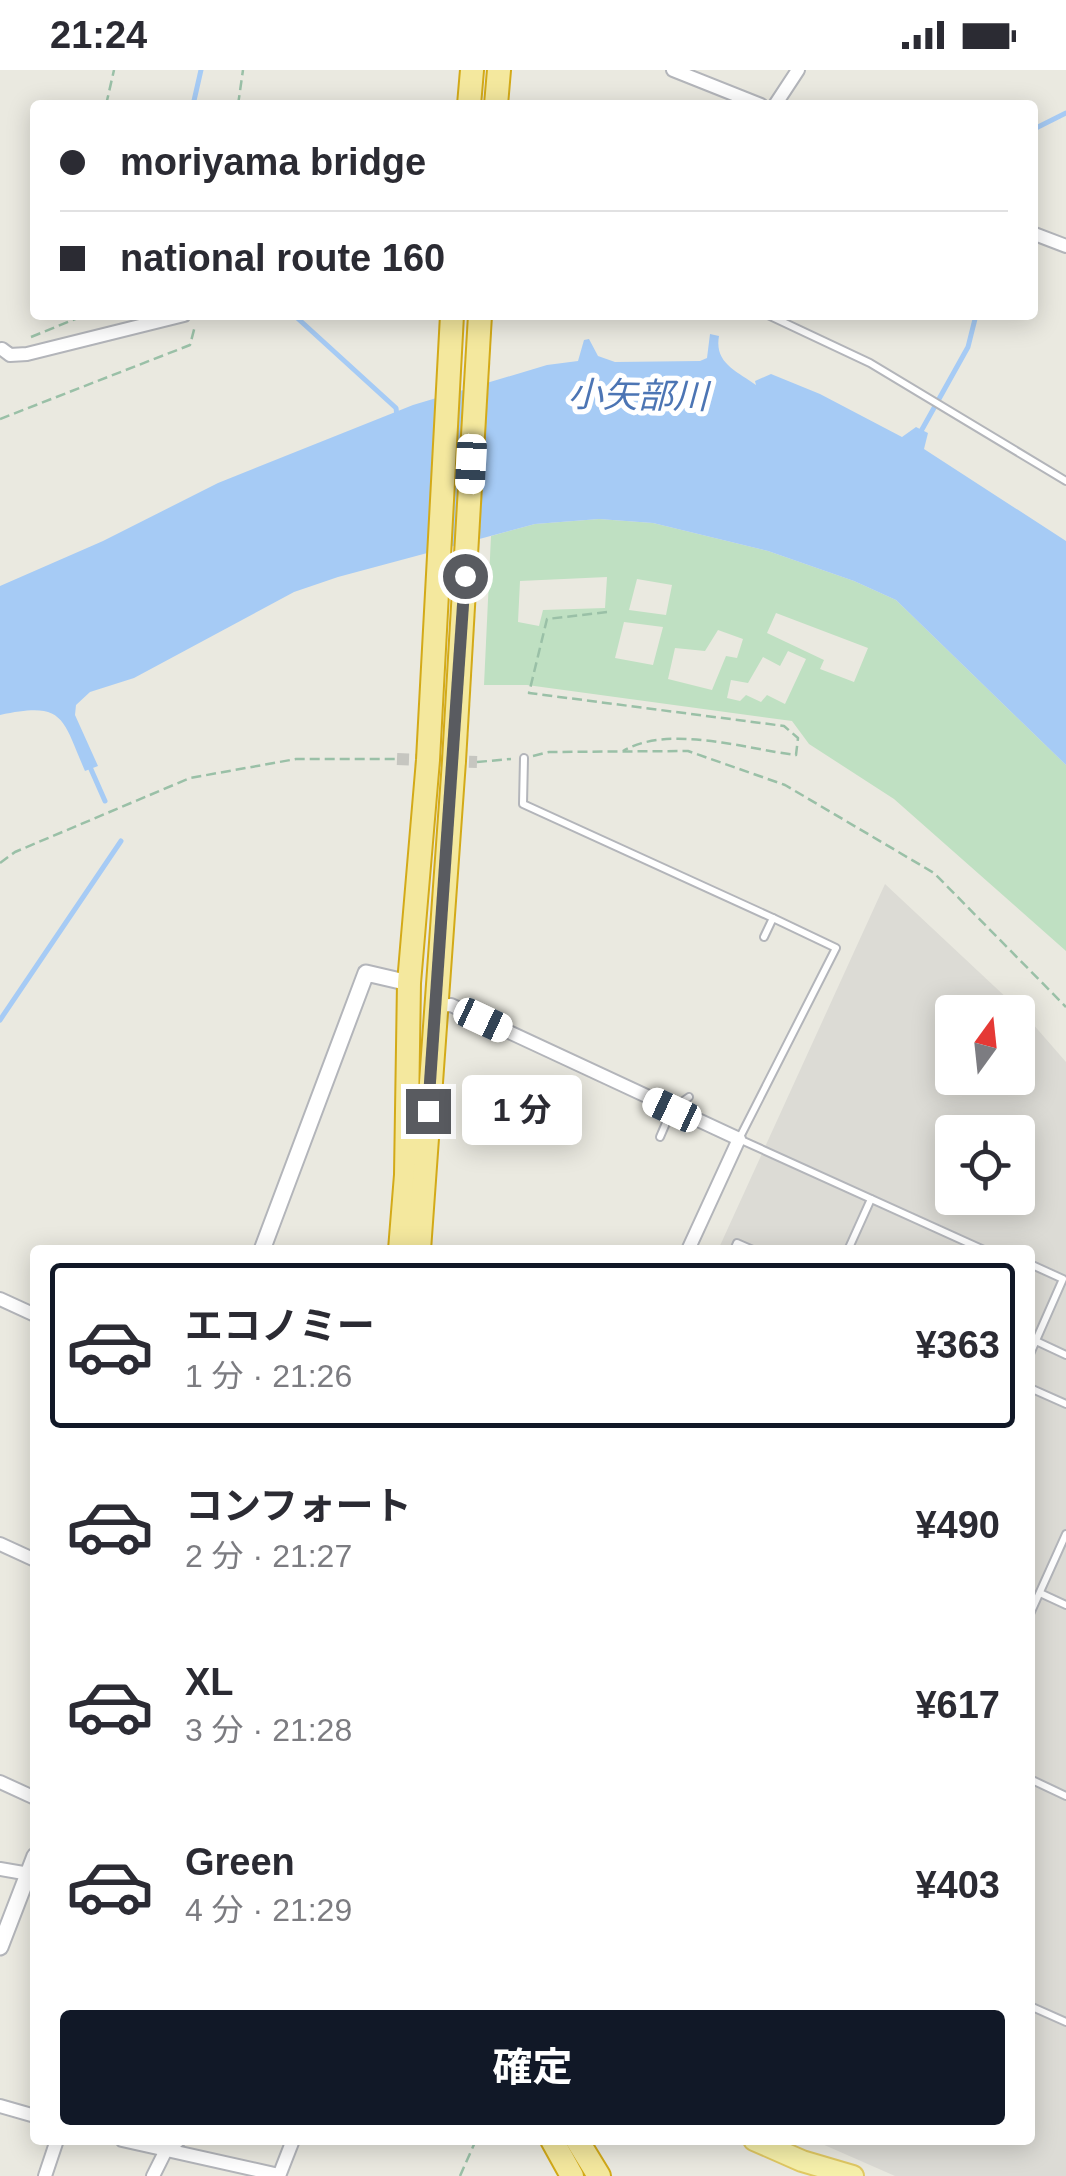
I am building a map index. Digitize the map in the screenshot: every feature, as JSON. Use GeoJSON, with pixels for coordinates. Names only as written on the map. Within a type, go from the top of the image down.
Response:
{"type":"FeatureCollection","features":[{"type":"Feature","properties":{"kind":"highway"},"geometry":{"type":"LineString","coordinates":[[469,100],[472,70]]}},
{"type":"Feature","properties":{"kind":"highway"},"geometry":{"type":"LineString","coordinates":[[496,100],[499,70]]}},
{"type":"Feature","properties":{"kind":"highway"},"geometry":{"type":"LineString","coordinates":[[400,1245],[406,1175],[409,983],[428,760],[452,320]]}},
{"type":"Feature","properties":{"kind":"highway"},"geometry":{"type":"LineString","coordinates":[[419,1245],[435,1006],[466,762],[480,320]]}},
{"type":"Feature","properties":{"kind":"highway"},"geometry":{"type":"LineString","coordinates":[[555,2145],[572,2176]]}},
{"type":"Feature","properties":{"kind":"highway"},"geometry":{"type":"LineString","coordinates":[[580,2145],[598,2176]]}},
{"type":"Feature","properties":{"kind":"main road"},"geometry":{"type":"LineString","coordinates":[[766,2145],[853,2176]]}},
{"type":"Feature","properties":{"kind":"street"},"geometry":{"type":"LineString","coordinates":[[673,70],[748,100]]}},
{"type":"Feature","properties":{"kind":"street"},"geometry":{"type":"LineString","coordinates":[[777,100],[798,70]]}},
{"type":"Feature","properties":{"kind":"street"},"geometry":{"type":"LineString","coordinates":[[1038,235],[1066,246]]}},
{"type":"Feature","properties":{"kind":"street"},"geometry":{"type":"LineString","coordinates":[[2,349],[10,355],[27,354],[164,320]]}},
{"type":"Feature","properties":{"kind":"street"},"geometry":{"type":"LineString","coordinates":[[264,1245],[366,973],[409,983]]}},
{"type":"Feature","properties":{"kind":"street"},"geometry":{"type":"LineString","coordinates":[[435,1006],[451,1004],[739,1139],[690,1245]]}},
{"type":"Feature","properties":{"kind":"street"},"geometry":{"type":"LineString","coordinates":[[0,1299],[30,1312]]}},
{"type":"Feature","properties":{"kind":"street"},"geometry":{"type":"LineString","coordinates":[[0,1544],[30,1558]]}},
{"type":"Feature","properties":{"kind":"street"},"geometry":{"type":"LineString","coordinates":[[0,1782],[30,1796]]}},
{"type":"Feature","properties":{"kind":"street"},"geometry":{"type":"LineString","coordinates":[[0,1869],[30,1874]]}},
{"type":"Feature","properties":{"kind":"street"},"geometry":{"type":"LineString","coordinates":[[0,1947],[30,1879]]}},
{"type":"Feature","properties":{"kind":"street"},"geometry":{"type":"LineString","coordinates":[[0,2106],[30,2115]]}},
{"type":"Feature","properties":{"kind":"street"},"geometry":{"type":"LineString","coordinates":[[45,2176],[55,2145]]}},
{"type":"Feature","properties":{"kind":"street"},"geometry":{"type":"LineString","coordinates":[[140,2145],[279,2176],[291,2145]]}},
{"type":"Feature","properties":{"kind":"street"},"geometry":{"type":"LineString","coordinates":[[153,2176],[173,2145]]}},
{"type":"Feature","properties":{"kind":"lane"},"geometry":{"type":"LineString","coordinates":[[779,320],[870,363],[1066,482]]}},
{"type":"Feature","properties":{"kind":"lane"},"geometry":{"type":"LineString","coordinates":[[524,758],[523,804],[836,948],[739,1139],[973,1245]]}},
{"type":"Feature","properties":{"kind":"lane"},"geometry":{"type":"LineString","coordinates":[[764,937],[774,918]]}},
{"type":"Feature","properties":{"kind":"lane"},"geometry":{"type":"LineString","coordinates":[[660,1137],[672,1110],[689,1097]]}},
{"type":"Feature","properties":{"kind":"lane"},"geometry":{"type":"LineString","coordinates":[[850,1245],[871,1199]]}},
{"type":"Feature","properties":{"kind":"lane"},"geometry":{"type":"LineString","coordinates":[[1035,1266],[1064,1280],[1036,1341],[1066,1355]]}},
{"type":"Feature","properties":{"kind":"lane"},"geometry":{"type":"LineString","coordinates":[[1035,1390],[1066,1404]]}},
{"type":"Feature","properties":{"kind":"lane"},"geometry":{"type":"LineString","coordinates":[[1035,1604],[1066,1534]]}},
{"type":"Feature","properties":{"kind":"lane"},"geometry":{"type":"LineString","coordinates":[[1040,1593],[1066,1605]]}},
{"type":"Feature","properties":{"kind":"lane"},"geometry":{"type":"LineString","coordinates":[[1035,1781],[1066,1796]]}},
{"type":"Feature","properties":{"kind":"lane"},"geometry":{"type":"LineString","coordinates":[[1035,2008],[1066,2022]]}},
{"type":"Feature","properties":{"kind":"path"},"geometry":{"type":"LineString","coordinates":[[107,100],[114,70]]}},
{"type":"Feature","properties":{"kind":"path"},"geometry":{"type":"LineString","coordinates":[[239,100],[243,70]]}},
{"type":"Feature","properties":{"kind":"path"},"geometry":{"type":"LineString","coordinates":[[2,349],[74,320]]}},
{"type":"Feature","properties":{"kind":"path"},"geometry":{"type":"LineString","coordinates":[[0,419],[190,345],[197,320]]}},
{"type":"Feature","properties":{"kind":"path"},"geometry":{"type":"LineString","coordinates":[[607,612],[547,619],[529,693],[784,726],[798,738],[796,756],[678,738],[641,740],[622,752]]}},
{"type":"Feature","properties":{"kind":"path"},"geometry":{"type":"LineString","coordinates":[[466,762],[549,752],[688,751],[785,785],[934,873],[1066,1007]]}},
{"type":"Feature","properties":{"kind":"path"},"geometry":{"type":"LineString","coordinates":[[0,863],[15,852],[190,778],[296,759],[398,759]]}},
{"type":"Feature","properties":{"kind":"path"},"geometry":{"type":"LineString","coordinates":[[460,2176],[474,2145]]}},
{"type":"Feature","properties":{"kind":"shaded area"},"geometry":{"type":"Polygon","coordinates":[[[885,884],[1004,995],[935,995],[935,1095],[1035,1095],[1035,1026],[1066,1062],[1066,2176],[895,2176],[824,2145],[1035,2145],[1035,1245],[720,1245],[885,884]]]}},
{"type":"Feature","properties":{"kind":"green space"},"geometry":{"type":"Polygon","coordinates":[[[599,519],[653,523],[768,551],[896,600],[1066,765],[1066,951],[894,799],[809,744],[792,721],[527,685],[484,685],[491,536],[535,524],[599,519]],[[607,577],[520,581],[518,622],[539,626],[543,610],[605,608],[607,577]],[[637,579],[629,610],[666,615],[672,585],[637,579]],[[776,613],[767,633],[824,660],[820,669],[854,682],[868,648],[776,613]],[[624,622],[615,658],[653,665],[663,627],[624,622]],[[718,630],[705,651],[675,648],[668,679],[712,690],[726,656],[737,658],[743,639],[718,630]],[[788,651],[780,666],[763,657],[748,683],[731,680],[727,698],[740,701],[746,695],[761,702],[767,695],[785,704],[806,659],[788,651]]]}},
{"type":"Feature","properties":{"kind":"water","name":"小矢部川"},"geometry":{"type":"Polygon","coordinates":[[[710,334],[719,336],[724,360],[756,385],[755,381],[771,374],[820,394],[902,437],[916,427],[928,433],[924,449],[1066,541],[1066,765],[896,600],[768,551],[653,523],[599,519],[535,524],[338,577],[294,592],[134,678],[90,692],[76,705],[75,715],[98,766],[85,771],[58,718],[37,710],[0,715],[0,586],[103,541],[218,483],[413,405],[547,365],[578,361],[584,340],[589,339],[598,356],[615,362],[700,361],[707,358],[710,334]]]}},
{"type":"Feature","properties":{"kind":"waterway"},"geometry":{"type":"LineString","coordinates":[[194,100],[201,70]]}},
{"type":"Feature","properties":{"kind":"waterway"},"geometry":{"type":"LineString","coordinates":[[1038,127],[1066,113]]}},
{"type":"Feature","properties":{"kind":"waterway"},"geometry":{"type":"LineString","coordinates":[[299,320],[396,408],[397,416]]}},
{"type":"Feature","properties":{"kind":"waterway"},"geometry":{"type":"LineString","coordinates":[[920,433],[968,347],[975,320]]}},
{"type":"Feature","properties":{"kind":"waterway"},"geometry":{"type":"LineString","coordinates":[[90,767],[105,801]]}},
{"type":"Feature","properties":{"kind":"waterway"},"geometry":{"type":"LineString","coordinates":[[0,1020],[121,841]]}},
{"type":"Feature","properties":{"kind":"tunnel"},"geometry":{"type":"LineString","coordinates":[[397,759],[477,762]]}},
{"type":"Feature","properties":{"kind":"route"},"geometry":{"type":"LineString","coordinates":[[428,1111],[465,576]]}}]}
